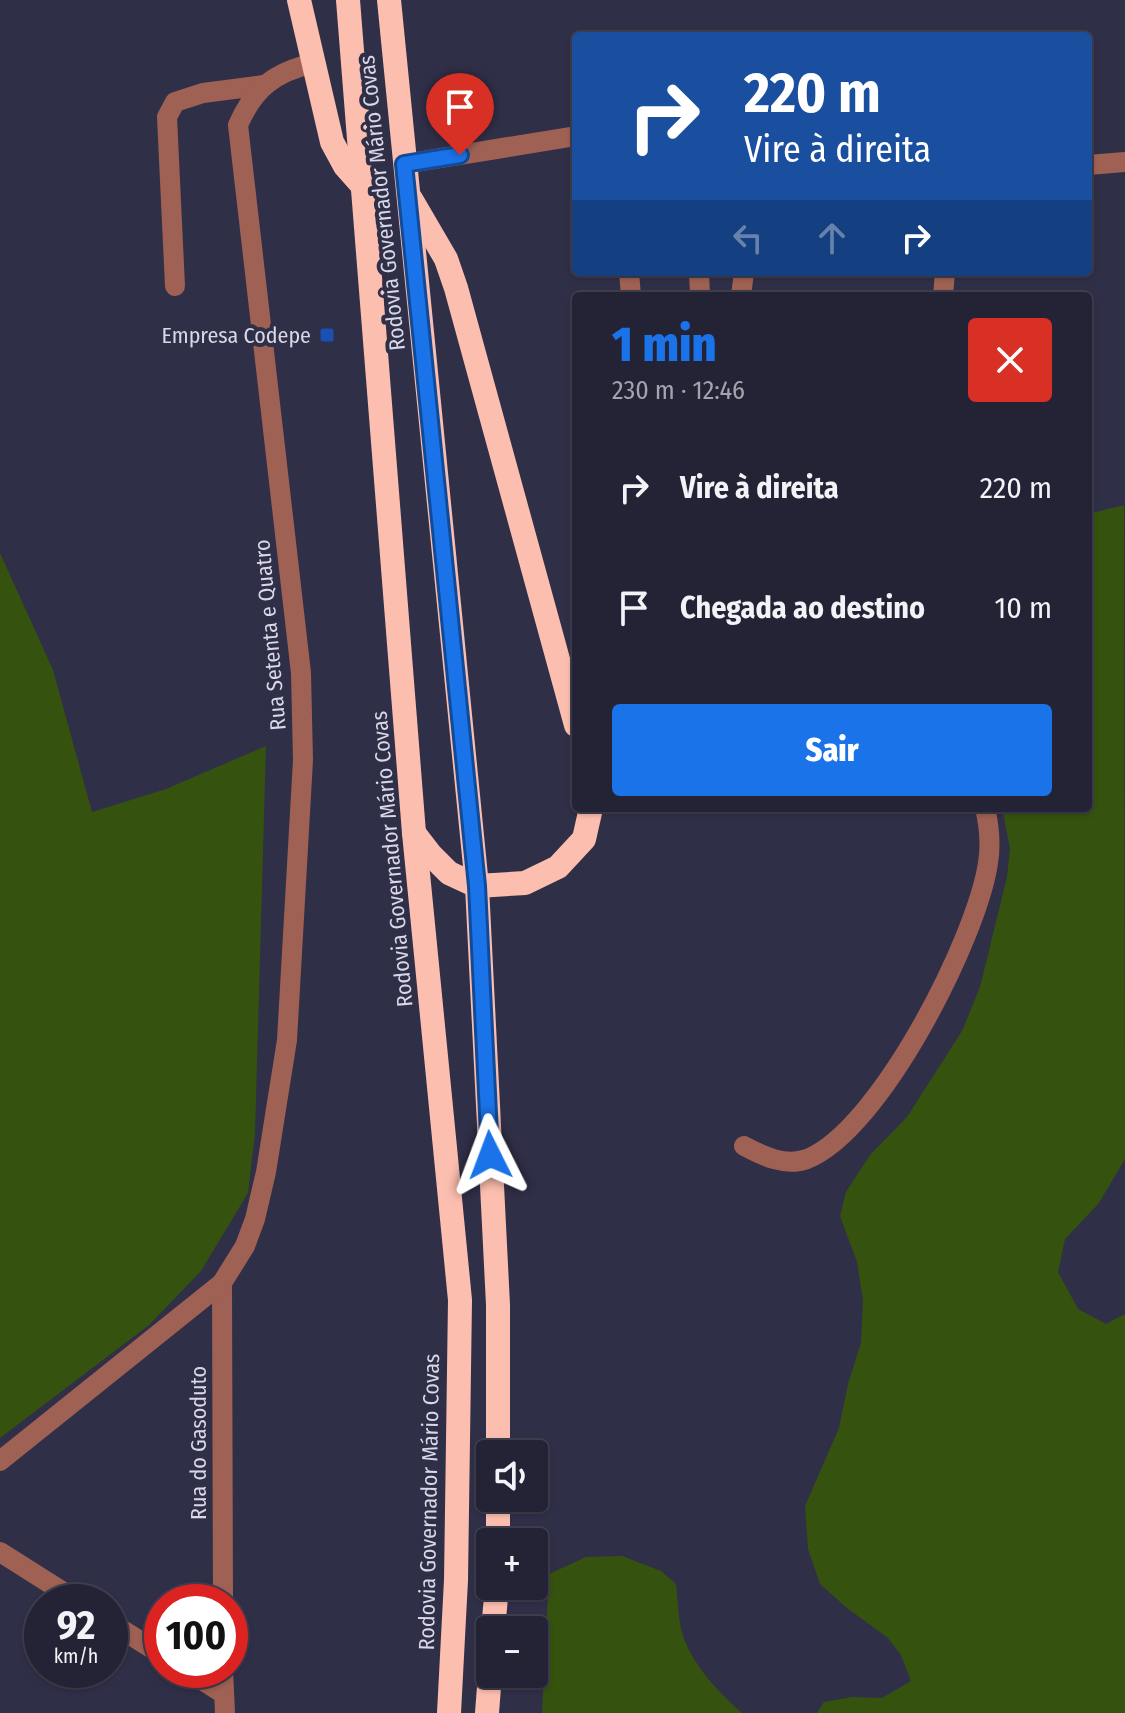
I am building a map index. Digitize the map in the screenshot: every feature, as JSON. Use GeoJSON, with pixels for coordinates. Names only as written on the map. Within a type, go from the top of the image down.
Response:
{"type":"FeatureCollection","features":[{"type":"Feature","properties":{"kind":"highway"},"geometry":{"type":"LineString","coordinates":[[299,0],[332,142],[345,166],[361,184]]}},
{"type":"Feature","properties":{"kind":"highway","name":"Rodovia Governador Mário Covas"},"geometry":{"type":"LineString","coordinates":[[348,0],[414,833],[460,1300],[456,1580],[449,1713]]}},
{"type":"Feature","properties":{"kind":"highway","name":"Rodovia Governador Mário Covas"},"geometry":{"type":"LineString","coordinates":[[389,0],[477,886],[498,1305],[498,1440]]}},
{"type":"Feature","properties":{"kind":"highway"},"geometry":{"type":"LineString","coordinates":[[408,194],[446,259],[456,288],[572,710]]}},
{"type":"Feature","properties":{"kind":"highway"},"geometry":{"type":"LineString","coordinates":[[414,833],[449,873],[477,886],[525,883],[558,867],[584,839],[590,812]]}},
{"type":"Feature","properties":{"kind":"highway"},"geometry":{"type":"LineString","coordinates":[[487,1713],[489,1688]]}},
{"type":"Feature","properties":{"kind":"street","name":"Rua Setenta e Quatro"},"geometry":{"type":"LineString","coordinates":[[222,1283],[245,1246],[255,1219],[279,1096],[287,1040],[303,760],[301,673],[238,125],[248,102],[264,85],[291,68],[314,63]]}},
{"type":"Feature","properties":{"kind":"street"},"geometry":{"type":"LineString","coordinates":[[175,286],[167,117],[175,102],[203,93],[264,85]]}},
{"type":"Feature","properties":{"kind":"street"},"geometry":{"type":"LineString","coordinates":[[404,164],[572,137]]}},
{"type":"Feature","properties":{"kind":"street"},"geometry":{"type":"LineString","coordinates":[[1092,165],[1125,162]]}},
{"type":"Feature","properties":{"kind":"street"},"geometry":{"type":"LineString","coordinates":[[744,1146],[784,1162],[806,1160],[830,1146],[893,1074],[937,996],[981,895],[989,861],[986,812]]}},
{"type":"Feature","properties":{"kind":"street"},"geometry":{"type":"LineString","coordinates":[[0,1461],[222,1283]]}},
{"type":"Feature","properties":{"kind":"street","name":"Rua do Gasoduto"},"geometry":{"type":"LineString","coordinates":[[222,1283],[223,1584]]}},
{"type":"Feature","properties":{"kind":"street"},"geometry":{"type":"LineString","coordinates":[[0,1552],[51,1584]]}},
{"type":"Feature","properties":{"kind":"street"},"geometry":{"type":"LineString","coordinates":[[207,1688],[224,1703]]}},
{"type":"Feature","properties":{"kind":"green space"},"geometry":{"type":"Polygon","coordinates":[[[1124,505],[1125,1159],[1099,1203],[1065,1239],[1058,1272],[1078,1309],[1106,1324],[1125,1314],[1125,1713],[817,1713],[824,1702],[852,1697],[882,1698],[911,1681],[901,1655],[888,1638],[820,1584],[808,1549],[805,1506],[839,1428],[861,1343],[863,1300],[857,1262],[840,1216],[846,1192],[870,1155],[907,1117],[962,1031],[980,987],[1007,877],[1010,848],[1003,812],[1092,812],[1092,513],[1124,505]]]}},
{"type":"Feature","properties":{"kind":"green space"},"geometry":{"type":"Polygon","coordinates":[[[0,553],[53,670],[92,812],[166,789],[266,746],[255,1133],[248,1193],[201,1271],[149,1325],[0,1438],[0,553]]]}},
{"type":"Feature","properties":{"kind":"green space"},"geometry":{"type":"Polygon","coordinates":[[[622,1556],[661,1571],[676,1584],[680,1623],[687,1647],[708,1678],[742,1713],[542,1713],[543,1688],[548,1688],[549,1574],[586,1557],[622,1556]]]}},
{"type":"Feature","properties":{"kind":"place","name":"Empresa Codepe"},"geometry":{"type":"Point","coordinates":[327,335]}},
{"type":"Feature","properties":{"kind":"route"},"geometry":{"type":"LineString","coordinates":[[460,155],[404,164],[477,886],[490,1155]]}}]}
